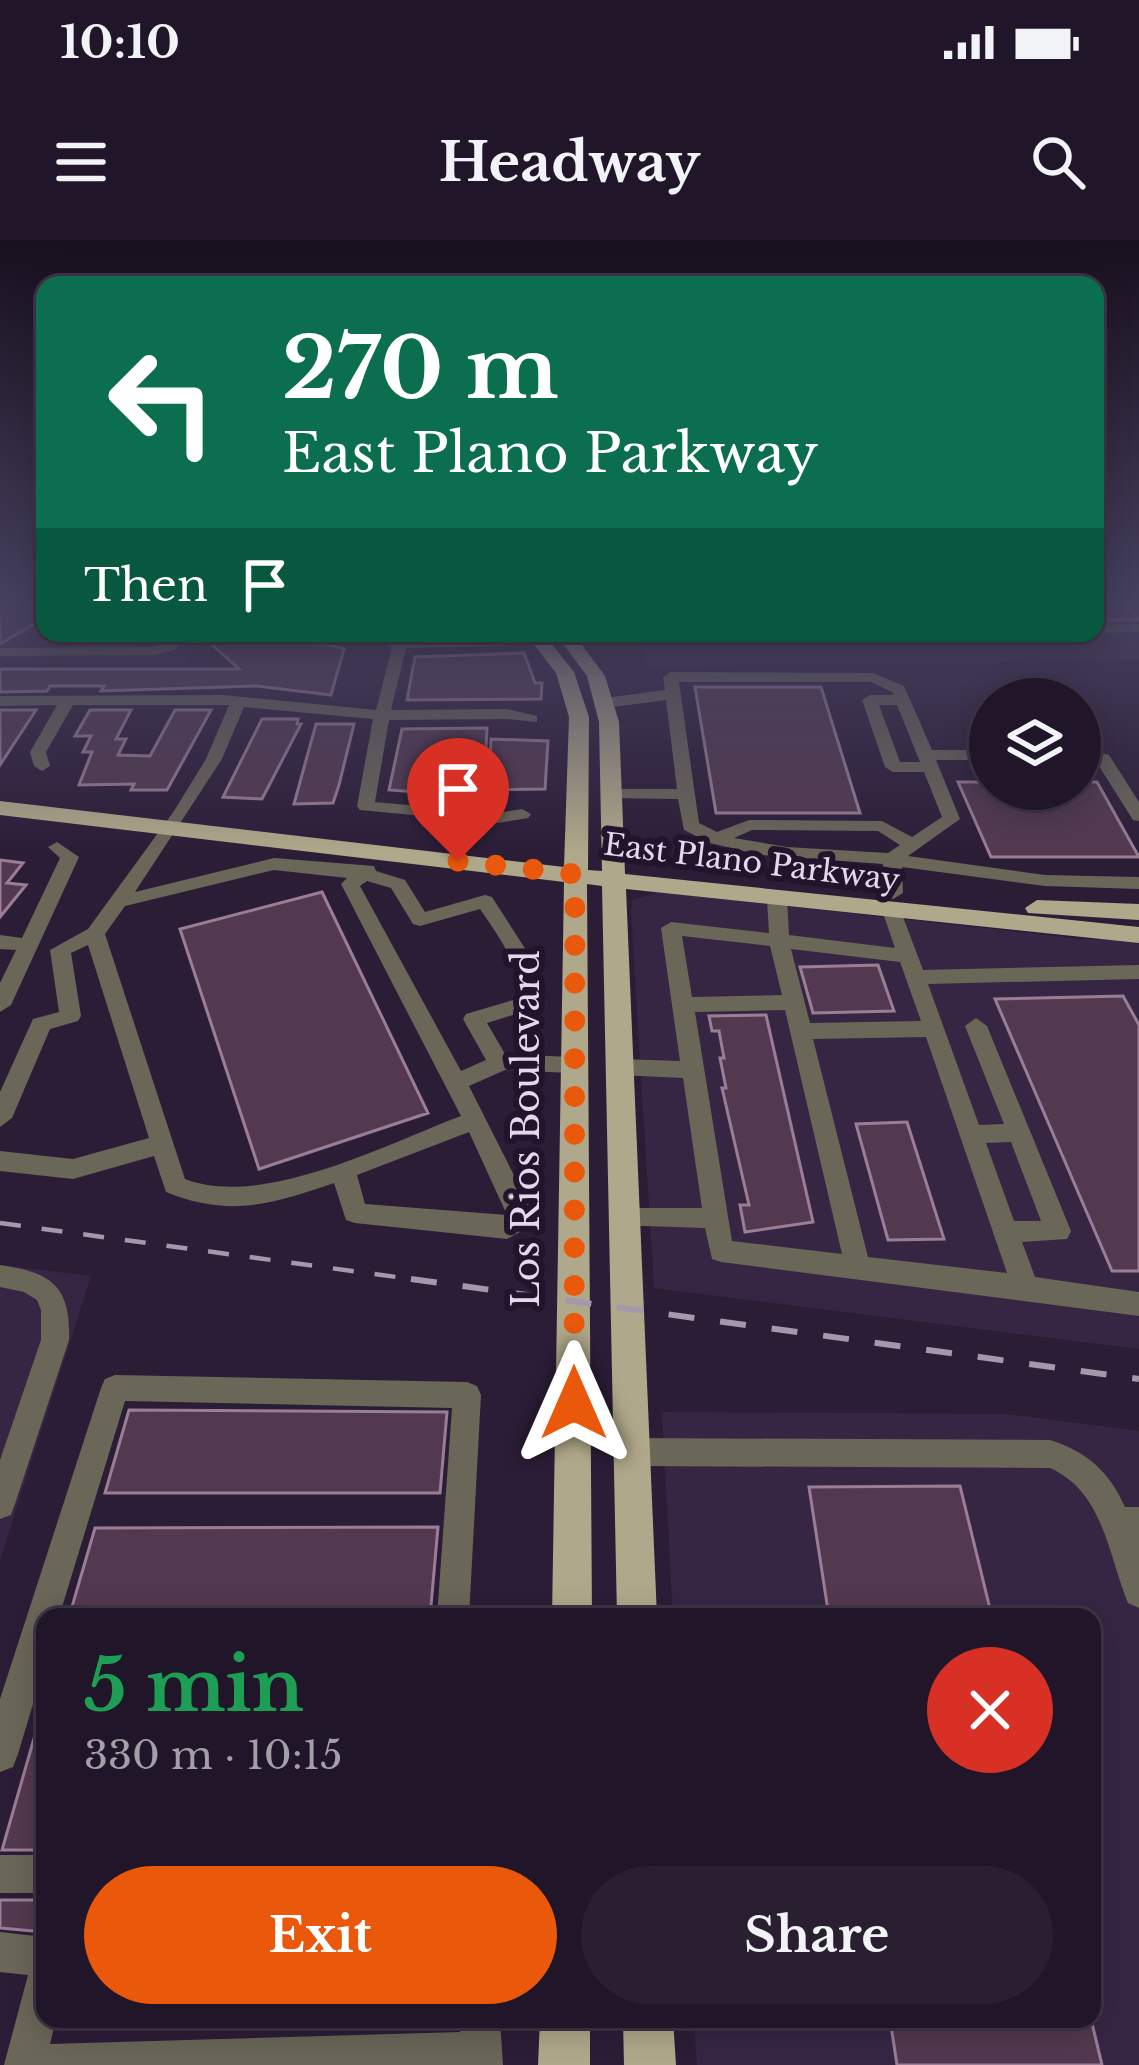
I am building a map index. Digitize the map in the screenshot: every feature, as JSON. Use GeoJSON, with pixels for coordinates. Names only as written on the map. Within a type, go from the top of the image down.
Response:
{"type":"FeatureCollection","features":[{"type":"Feature","properties":{"kind":"main road"},"geometry":{"type":"LineString","coordinates":[[569,685],[576,705],[605,704]]}},
{"type":"Feature","properties":{"kind":"main road"},"geometry":{"type":"LineString","coordinates":[[599,685],[605,704],[610,794],[637,1608]]}},
{"type":"Feature","properties":{"kind":"main road","name":"Los Rios Boulevard"},"geometry":{"type":"LineString","coordinates":[[572,1608],[576,705]]}},
{"type":"Feature","properties":{"kind":"main road","name":"East Plano Parkway"},"geometry":{"type":"LineString","coordinates":[[0,791],[176,820]]}},
{"type":"Feature","properties":{"kind":"main road","name":"East Plano Parkway"},"geometry":{"type":"LineString","coordinates":[[0,808],[176,820],[893,903]]}},
{"type":"Feature","properties":{"kind":"main road","name":"East Plano Parkway"},"geometry":{"type":"LineString","coordinates":[[611,870],[777,899],[1138,920]]}},
{"type":"Feature","properties":{"kind":"main road"},"geometry":{"type":"LineString","coordinates":[[572,1065],[619,1067]]}},
{"type":"Feature","properties":{"kind":"main road"},"geometry":{"type":"LineString","coordinates":[[564,2065],[565,2028]]}},
{"type":"Feature","properties":{"kind":"main road"},"geometry":{"type":"LineString","coordinates":[[648,2028],[650,2065]]}},
{"type":"Feature","properties":{"kind":"street"},"geometry":{"type":"LineString","coordinates":[[389,685],[366,806],[498,818],[522,814]]}},
{"type":"Feature","properties":{"kind":"street"},"geometry":{"type":"LineString","coordinates":[[605,704],[630,685]]}},
{"type":"Feature","properties":{"kind":"street"},"geometry":{"type":"LineString","coordinates":[[669,685],[690,826],[734,847],[1131,884],[1138,920]]}},
{"type":"Feature","properties":{"kind":"street"},"geometry":{"type":"LineString","coordinates":[[891,685],[899,689],[904,700],[950,819],[892,859]]}},
{"type":"Feature","properties":{"kind":"street"},"geometry":{"type":"LineString","coordinates":[[42,766],[38,752],[68,700]]}},
{"type":"Feature","properties":{"kind":"street"},"geometry":{"type":"LineString","coordinates":[[904,700],[870,700],[892,766],[969,757]]}},
{"type":"Feature","properties":{"kind":"street"},"geometry":{"type":"LineString","coordinates":[[0,701],[238,701],[382,715],[507,714],[531,719]]}},
{"type":"Feature","properties":{"kind":"street"},"geometry":{"type":"LineString","coordinates":[[0,1118],[41,1024],[70,1016],[60,950],[95,934],[118,902],[214,759],[238,701]]}},
{"type":"Feature","properties":{"kind":"street"},"geometry":{"type":"LineString","coordinates":[[1101,759],[1139,816]]}},
{"type":"Feature","properties":{"kind":"street"},"geometry":{"type":"LineString","coordinates":[[610,794],[686,794]]}},
{"type":"Feature","properties":{"kind":"street"},"geometry":{"type":"LineString","coordinates":[[716,839],[749,825],[882,826],[912,844]]}},
{"type":"Feature","properties":{"kind":"street"},"geometry":{"type":"LineString","coordinates":[[343,1170],[355,1213],[517,1225],[518,1211],[456,1082],[350,884],[365,874],[380,843]]}},
{"type":"Feature","properties":{"kind":"street"},"geometry":{"type":"LineString","coordinates":[[0,1005],[70,857],[57,847]]}},
{"type":"Feature","properties":{"kind":"street"},"geometry":{"type":"LineString","coordinates":[[892,859],[893,903],[911,966],[1024,1287]]}},
{"type":"Feature","properties":{"kind":"street"},"geometry":{"type":"LineString","coordinates":[[118,902],[274,864],[365,874],[398,884],[420,920]]}},
{"type":"Feature","properties":{"kind":"street"},"geometry":{"type":"LineString","coordinates":[[777,899],[779,941],[858,1268]]}},
{"type":"Feature","properties":{"kind":"street"},"geometry":{"type":"LineString","coordinates":[[375,930],[485,901],[529,970],[531,1002],[429,1031]]}},
{"type":"Feature","properties":{"kind":"street"},"geometry":{"type":"LineString","coordinates":[[1139,972],[911,966],[779,941],[671,928],[721,1252],[1139,1304]]}},
{"type":"Feature","properties":{"kind":"street"},"geometry":{"type":"LineString","coordinates":[[95,934],[175,1185],[193,1194],[232,1199],[259,1196],[474,1121]]}},
{"type":"Feature","properties":{"kind":"street"},"geometry":{"type":"LineString","coordinates":[[0,942],[28,945]]}},
{"type":"Feature","properties":{"kind":"street"},"geometry":{"type":"LineString","coordinates":[[683,1005],[794,1002]]}},
{"type":"Feature","properties":{"kind":"street"},"geometry":{"type":"LineString","coordinates":[[474,1019],[499,1063]]}},
{"type":"Feature","properties":{"kind":"street"},"geometry":{"type":"LineString","coordinates":[[976,1026],[1058,1231],[1005,1232]]}},
{"type":"Feature","properties":{"kind":"street"},"geometry":{"type":"LineString","coordinates":[[801,1031],[933,1029]]}},
{"type":"Feature","properties":{"kind":"street"},"geometry":{"type":"LineString","coordinates":[[456,1082],[499,1063],[572,1065]]}},
{"type":"Feature","properties":{"kind":"street"},"geometry":{"type":"LineString","coordinates":[[619,1067],[693,1070]]}},
{"type":"Feature","properties":{"kind":"street"},"geometry":{"type":"LineString","coordinates":[[970,1134],[1019,1133]]}},
{"type":"Feature","properties":{"kind":"street"},"geometry":{"type":"LineString","coordinates":[[0,1161],[73,1169],[163,1144]]}},
{"type":"Feature","properties":{"kind":"street"},"geometry":{"type":"LineString","coordinates":[[623,1217],[716,1218]]}},
{"type":"Feature","properties":{"kind":"street"},"geometry":{"type":"LineString","coordinates":[[0,1276],[39,1283],[51,1296],[57,1321],[0,1504]]}},
{"type":"Feature","properties":{"kind":"street"},"geometry":{"type":"LineString","coordinates":[[55,1608],[115,1388],[466,1395],[454,1608]]}},
{"type":"Feature","properties":{"kind":"street"},"geometry":{"type":"LineString","coordinates":[[632,1452],[1050,1454],[1067,1459],[1095,1481],[1127,1523],[1139,1592]]}},
{"type":"Feature","properties":{"kind":"street"},"geometry":{"type":"LineString","coordinates":[[0,1754],[31,1697]]}},
{"type":"Feature","properties":{"kind":"street"},"geometry":{"type":"LineString","coordinates":[[0,1874],[36,1874]]}},
{"type":"Feature","properties":{"kind":"street"},"geometry":{"type":"LineString","coordinates":[[0,1952],[36,1957]]}},
{"type":"Feature","properties":{"kind":"street"},"geometry":{"type":"LineString","coordinates":[[36,2019],[25,2064],[481,2046]]}},
{"type":"Feature","properties":{"kind":"shaded area"},"geometry":{"type":"Polygon","coordinates":[[[659,892],[1081,939],[1139,940],[1139,1349],[654,1288],[631,912],[632,900],[659,892]]]}},
{"type":"Feature","properties":{"kind":"shaded area"},"geometry":{"type":"Polygon","coordinates":[[[0,1265],[91,1276],[0,1560],[0,1265]]]}},
{"type":"Feature","properties":{"kind":"shaded area"},"geometry":{"type":"Polygon","coordinates":[[[662,1412],[1006,1414],[1139,1431],[1139,2065],[697,2065],[695,2028],[1101,2028],[1101,1608],[673,1608],[662,1412]]]}},
{"type":"Feature","properties":{"kind":"building"},"geometry":{"type":"Polygon","coordinates":[[[0,685],[334,685],[331,695],[257,686],[101,691],[104,686],[50,686],[47,691],[0,692],[0,685]]]}},
{"type":"Feature","properties":{"kind":"building"},"geometry":{"type":"Polygon","coordinates":[[[410,685],[542,685],[541,699],[407,700],[410,685]]]}},
{"type":"Feature","properties":{"kind":"building"},"geometry":{"type":"Polygon","coordinates":[[[695,687],[821,687],[860,813],[716,813],[695,687]]]}},
{"type":"Feature","properties":{"kind":"building"},"geometry":{"type":"Polygon","coordinates":[[[0,710],[36,710],[0,765],[0,710]]]}},
{"type":"Feature","properties":{"kind":"building"},"geometry":{"type":"Polygon","coordinates":[[[90,710],[131,710],[116,739],[126,739],[118,755],[150,756],[175,710],[211,710],[167,790],[131,790],[134,784],[79,785],[92,752],[83,752],[91,736],[75,736],[90,710]]]}},
{"type":"Feature","properties":{"kind":"building"},"geometry":{"type":"Polygon","coordinates":[[[262,719],[298,719],[301,724],[262,799],[223,797],[262,719]]]}},
{"type":"Feature","properties":{"kind":"building"},"geometry":{"type":"Polygon","coordinates":[[[316,724],[354,724],[339,785],[333,803],[294,804],[316,724]]]}},
{"type":"Feature","properties":{"kind":"building"},"geometry":{"type":"Polygon","coordinates":[[[487,728],[486,748],[452,748],[449,776],[489,776],[491,739],[548,741],[545,789],[481,790],[481,797],[389,790],[402,729],[487,728]]]}},
{"type":"Feature","properties":{"kind":"building"},"geometry":{"type":"Polygon","coordinates":[[[958,782],[969,782],[969,807],[958,782]]]}},
{"type":"Feature","properties":{"kind":"building"},"geometry":{"type":"Polygon","coordinates":[[[1101,789],[1139,857],[991,857],[970,810],[1101,810],[1101,789]]]}},
{"type":"Feature","properties":{"kind":"building"},"geometry":{"type":"Polygon","coordinates":[[[0,860],[23,863],[7,883],[26,885],[0,917],[0,860]]]}},
{"type":"Feature","properties":{"kind":"building"},"geometry":{"type":"Polygon","coordinates":[[[322,892],[428,1113],[259,1169],[180,929],[322,892]]]}},
{"type":"Feature","properties":{"kind":"building"},"geometry":{"type":"Polygon","coordinates":[[[878,965],[894,1011],[813,1013],[800,967],[878,965]]]}},
{"type":"Feature","properties":{"kind":"building"},"geometry":{"type":"Polygon","coordinates":[[[1123,996],[1139,1025],[1139,1271],[1112,1271],[995,999],[1123,996]]]}},
{"type":"Feature","properties":{"kind":"building"},"geometry":{"type":"Polygon","coordinates":[[[766,1015],[813,1222],[745,1232],[740,1205],[749,1205],[722,1088],[726,1088],[719,1031],[712,1031],[709,1016],[766,1015]]]}},
{"type":"Feature","properties":{"kind":"building"},"geometry":{"type":"Polygon","coordinates":[[[907,1122],[944,1239],[888,1240],[856,1124],[907,1122]]]}},
{"type":"Feature","properties":{"kind":"building"},"geometry":{"type":"Polygon","coordinates":[[[129,1410],[447,1412],[440,1493],[105,1493],[129,1410]]]}},
{"type":"Feature","properties":{"kind":"building"},"geometry":{"type":"Polygon","coordinates":[[[960,1486],[990,1608],[828,1608],[809,1487],[960,1486]]]}},
{"type":"Feature","properties":{"kind":"building"},"geometry":{"type":"Polygon","coordinates":[[[438,1527],[431,1608],[72,1608],[95,1528],[438,1527]]]}},
{"type":"Feature","properties":{"kind":"building"},"geometry":{"type":"Polygon","coordinates":[[[36,1731],[36,1850],[2,1850],[36,1731]]]}},
{"type":"Feature","properties":{"kind":"building"},"geometry":{"type":"Polygon","coordinates":[[[0,1900],[36,1900],[36,1931],[0,1928],[0,1900]]]}},
{"type":"Feature","properties":{"kind":"building"},"geometry":{"type":"Polygon","coordinates":[[[891,2028],[1093,2028],[1102,2065],[897,2065],[891,2028]]]}},
{"type":"Feature","properties":{"kind":"railway"},"geometry":{"type":"LineString","coordinates":[[0,1223],[413,1279]]}},
{"type":"Feature","properties":{"kind":"railway"},"geometry":{"type":"LineString","coordinates":[[413,1279],[433,1282]]}},
{"type":"Feature","properties":{"kind":"railway"},"geometry":{"type":"LineString","coordinates":[[413,1279],[1139,1379]]}},
{"type":"Feature","properties":{"kind":"route"},"geometry":{"type":"LineString","coordinates":[[458,861],[575,874],[574,1403]]}}]}
